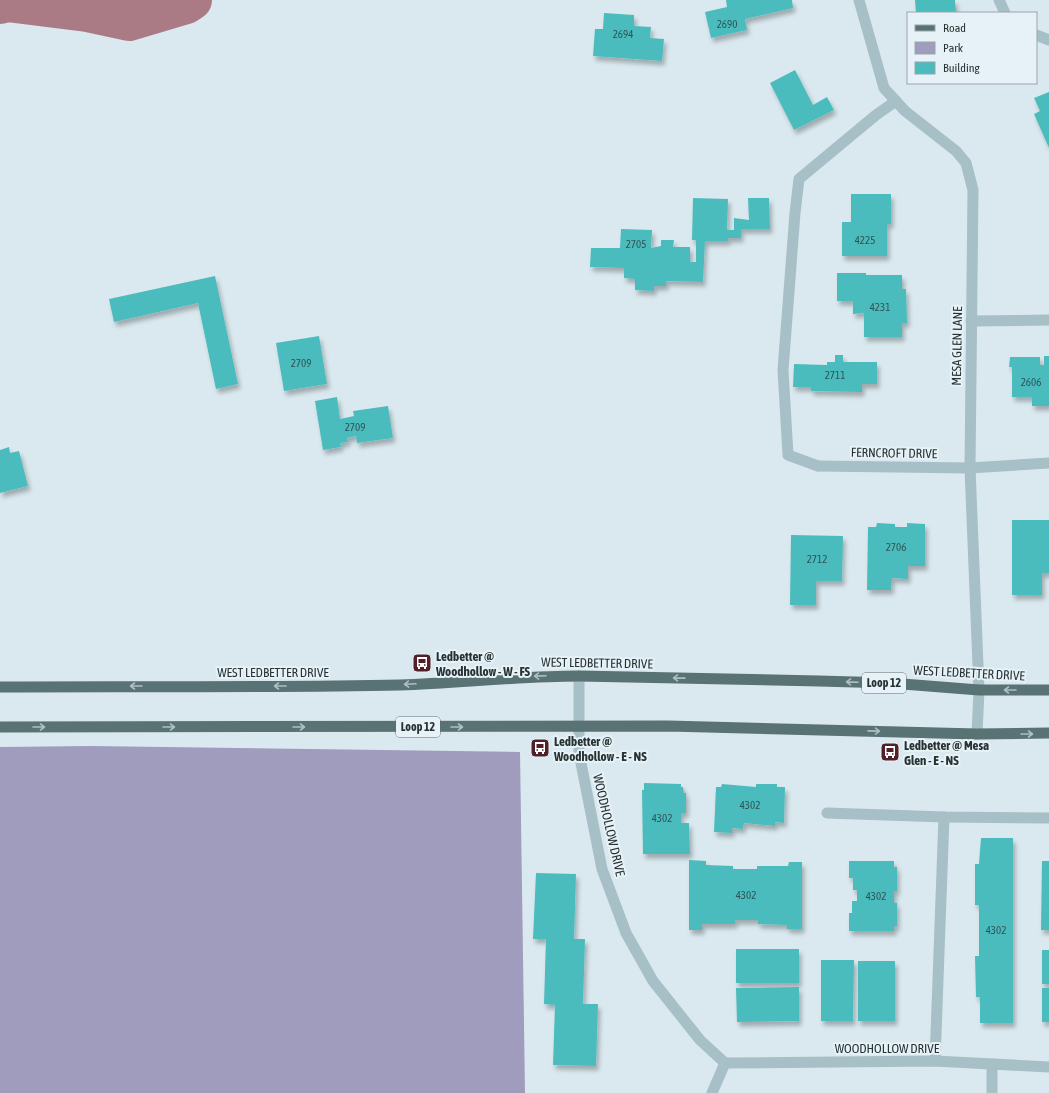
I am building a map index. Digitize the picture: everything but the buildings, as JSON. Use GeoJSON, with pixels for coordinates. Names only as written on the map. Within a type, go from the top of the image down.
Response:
{"type":"FeatureCollection","features":[{"type":"Feature","properties":{"kind":"main road","name":"WEST LEDBETTER DRIVE"},"geometry":{"type":"LineString","coordinates":[[0,686],[404,685],[539,676],[579,676],[890,683],[979,690],[1049,690]]}},
{"type":"Feature","properties":{"kind":"main road","name":"Loop 12"},"geometry":{"type":"LineString","coordinates":[[0,727],[668,726],[977,734],[1049,734]]}},
{"type":"Feature","properties":{"kind":"street","name":"MESA GLEN LANE"},"geometry":{"type":"LineString","coordinates":[[859,0],[884,88],[906,111],[956,151],[966,163],[973,190],[970,468],[979,690],[977,734]]}},
{"type":"Feature","properties":{"kind":"street"},"geometry":{"type":"LineString","coordinates":[[1000,0],[1005,12]]}},
{"type":"Feature","properties":{"kind":"street"},"geometry":{"type":"LineString","coordinates":[[1037,35],[1049,40]]}},
{"type":"Feature","properties":{"kind":"street","name":"FERNCROFT DRIVE"},"geometry":{"type":"LineString","coordinates":[[896,101],[870,120],[799,178],[783,370],[788,454],[818,466],[970,468],[1049,463]]}},
{"type":"Feature","properties":{"kind":"street"},"geometry":{"type":"LineString","coordinates":[[971,321],[1049,320]]}},
{"type":"Feature","properties":{"kind":"street","name":"WOODHOLLOW DRIVE"},"geometry":{"type":"LineString","coordinates":[[579,676],[579,753],[602,869],[626,933],[653,981],[700,1040],[725,1063],[936,1061],[1049,1067]]}},
{"type":"Feature","properties":{"kind":"street"},"geometry":{"type":"LineString","coordinates":[[827,813],[944,817],[1049,818]]}},
{"type":"Feature","properties":{"kind":"street"},"geometry":{"type":"LineString","coordinates":[[936,1061],[944,817]]}},
{"type":"Feature","properties":{"kind":"street"},"geometry":{"type":"LineString","coordinates":[[712,1093],[725,1063]]}},
{"type":"Feature","properties":{"kind":"street"},"geometry":{"type":"LineString","coordinates":[[992,1064],[992,1093]]}},
{"type":"Feature","properties":{"kind":"green space"},"geometry":{"type":"Polygon","coordinates":[[[91,746],[520,752],[525,1093],[0,1093],[0,747],[91,746]]]}},
{"type":"Feature","properties":{"kind":"waterway"},"geometry":{"type":"LineString","coordinates":[[0,4],[7,2],[87,12],[129,21],[186,4],[192,0]]}},
{"type":"Feature","properties":{"kind":"place","name":"Ledbetter @ Woodhollow - W - FS"},"geometry":{"type":"Point","coordinates":[422,663]}},
{"type":"Feature","properties":{"kind":"place","name":"Ledbetter @ Woodhollow - E - NS"},"geometry":{"type":"Point","coordinates":[540,748]}},
{"type":"Feature","properties":{"kind":"place","name":"Ledbetter @ Mesa Glen - E - NS"},"geometry":{"type":"Point","coordinates":[890,752]}}]}
